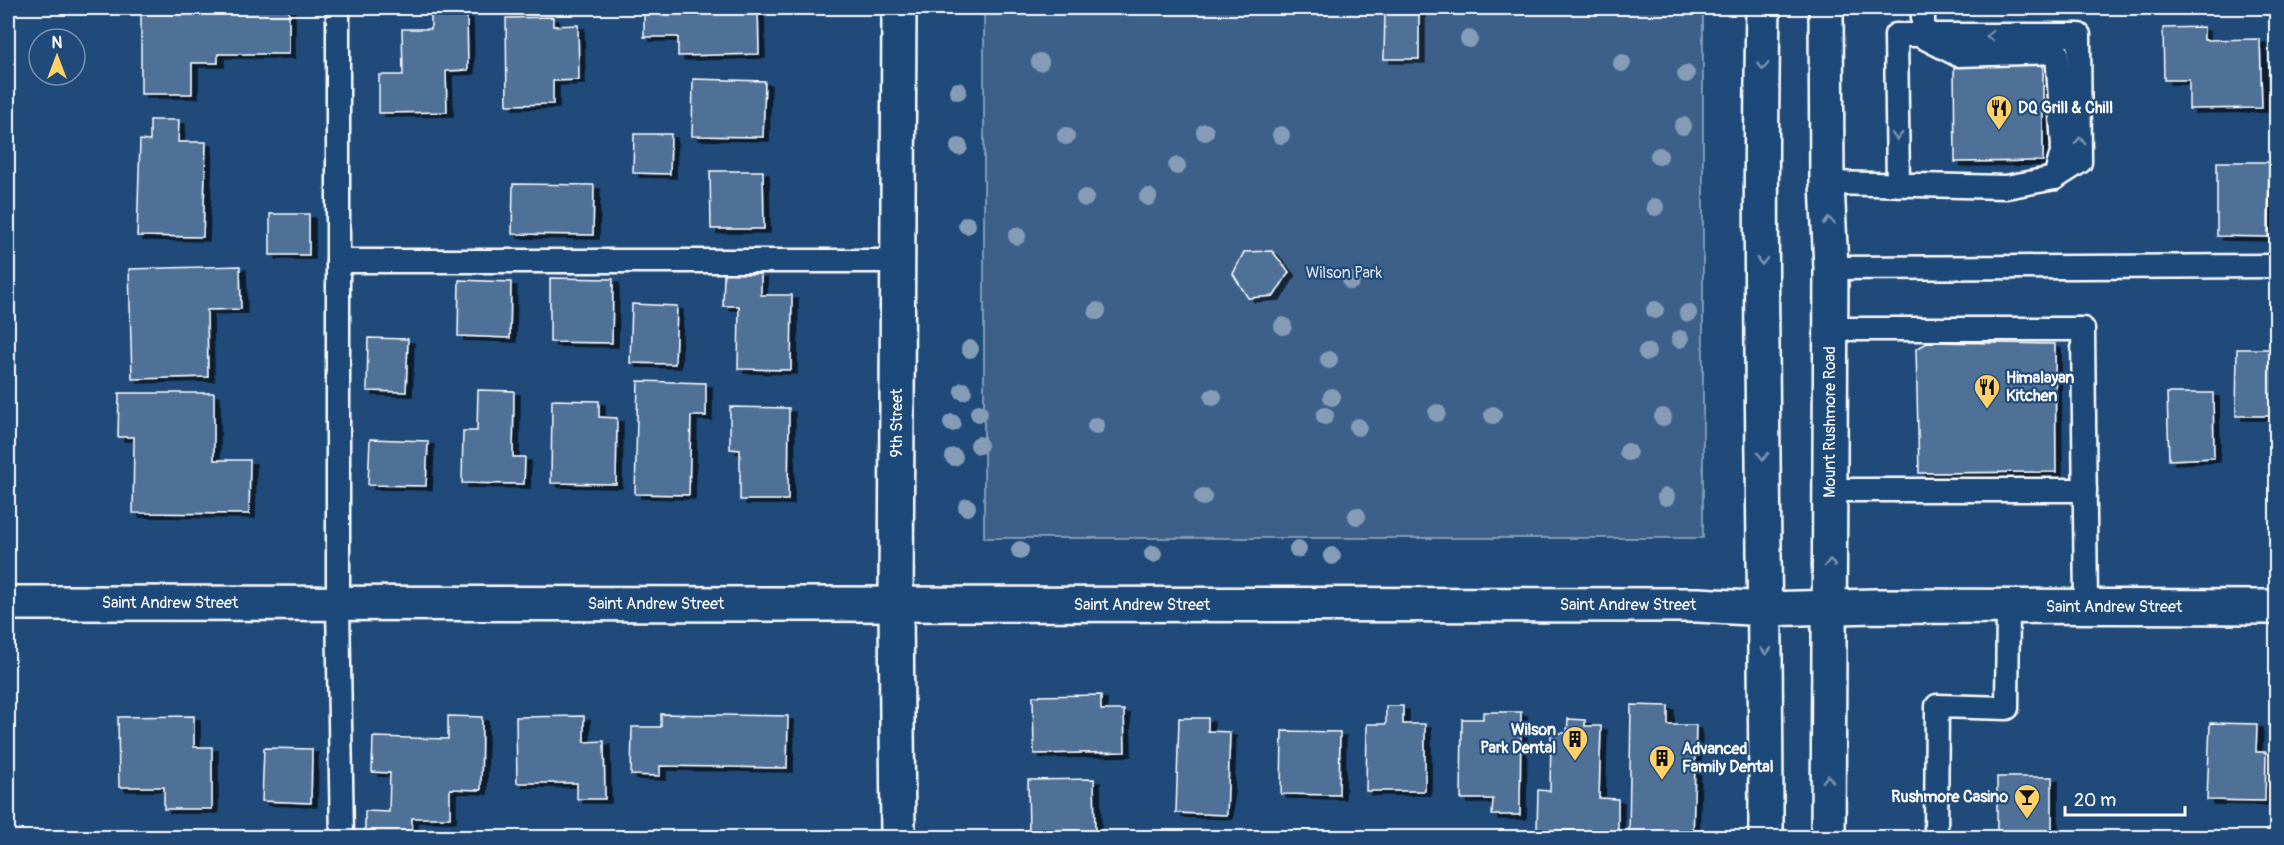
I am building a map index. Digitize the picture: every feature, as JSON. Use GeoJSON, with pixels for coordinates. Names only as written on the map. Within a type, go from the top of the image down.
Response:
{"type":"FeatureCollection","features":[{"type":"Feature","properties":{"kind":"main road","name":"9th Street"},"geometry":{"type":"LineString","coordinates":[[898,837],[896,604],[899,8]]}},
{"type":"Feature","properties":{"kind":"main road"},"geometry":{"type":"LineString","coordinates":[[1763,8],[1762,335],[1766,609],[1766,837]]}},
{"type":"Feature","properties":{"kind":"main road","name":"Mount Rushmore Road"},"geometry":{"type":"LineString","coordinates":[[1826,8],[1827,183],[1831,268],[1828,837]]}},
{"type":"Feature","properties":{"kind":"main road","name":"Saint Andrew Street"},"geometry":{"type":"LineString","coordinates":[[8,603],[1698,605],[1766,609],[2277,607]]}},
{"type":"Feature","properties":{"kind":"lane"},"geometry":{"type":"LineString","coordinates":[[338,8],[338,605],[342,837]]}},
{"type":"Feature","properties":{"kind":"lane"},"geometry":{"type":"LineString","coordinates":[[1923,8],[1923,37]]}},
{"type":"Feature","properties":{"kind":"lane"},"geometry":{"type":"LineString","coordinates":[[1827,183],[1898,185],[2006,187],[2055,178],[2080,162],[2079,35],[1923,37],[1896,35],[1898,185]]}},
{"type":"Feature","properties":{"kind":"lane"},"geometry":{"type":"LineString","coordinates":[[338,261],[898,261]]}},
{"type":"Feature","properties":{"kind":"lane"},"geometry":{"type":"LineString","coordinates":[[1831,268],[2277,266]]}},
{"type":"Feature","properties":{"kind":"lane"},"geometry":{"type":"LineString","coordinates":[[1830,329],[2083,329],[2086,607]]}},
{"type":"Feature","properties":{"kind":"lane"},"geometry":{"type":"LineString","coordinates":[[1829,490],[2085,490]]}},
{"type":"Feature","properties":{"kind":"lane"},"geometry":{"type":"LineString","coordinates":[[1936,837],[1937,706],[2007,708],[2008,607]]}},
{"type":"Feature","properties":{"kind":"green space","name":"Wilson Park"},"geometry":{"type":"Polygon","coordinates":[[[984,8],[1703,8],[1703,538],[984,538],[984,8]]]}},
{"type":"Feature","properties":{"kind":"building"},"geometry":{"type":"Polygon","coordinates":[[[141,8],[289,8],[289,54],[218,54],[218,63],[192,63],[192,94],[141,94],[141,8]]]}},
{"type":"Feature","properties":{"kind":"building"},"geometry":{"type":"Polygon","coordinates":[[[644,8],[758,8],[759,54],[678,56],[678,37],[644,37],[644,8]]]}},
{"type":"Feature","properties":{"kind":"building"},"geometry":{"type":"Polygon","coordinates":[[[1385,8],[1419,8],[1419,59],[1384,59],[1385,8]]]}},
{"type":"Feature","properties":{"kind":"building"},"geometry":{"type":"Polygon","coordinates":[[[431,15],[467,15],[468,70],[446,71],[447,112],[379,113],[379,75],[403,75],[402,29],[431,29],[431,15]]]}},
{"type":"Feature","properties":{"kind":"building"},"geometry":{"type":"Polygon","coordinates":[[[553,17],[553,26],[578,25],[579,80],[553,81],[553,104],[507,105],[506,18],[553,17]]]}},
{"type":"Feature","properties":{"kind":"building"},"geometry":{"type":"Polygon","coordinates":[[[2204,27],[2204,40],[2260,39],[2262,108],[2189,109],[2189,80],[2164,80],[2163,28],[2204,27]]]}},
{"type":"Feature","properties":{"kind":"building","name":"DQ Grill & Chill"},"geometry":{"type":"Polygon","coordinates":[[[2043,65],[2043,161],[1955,162],[1954,66],[2043,65]]]}},
{"type":"Feature","properties":{"kind":"building"},"geometry":{"type":"Polygon","coordinates":[[[693,79],[765,81],[763,137],[692,136],[693,79]]]}},
{"type":"Feature","properties":{"kind":"building"},"geometry":{"type":"Polygon","coordinates":[[[150,120],[179,120],[178,142],[206,142],[203,237],[137,236],[140,140],[150,141],[150,120]]]}},
{"type":"Feature","properties":{"kind":"building"},"geometry":{"type":"Polygon","coordinates":[[[634,134],[671,134],[670,174],[633,173],[634,134]]]}},
{"type":"Feature","properties":{"kind":"building"},"geometry":{"type":"Polygon","coordinates":[[[2217,162],[2269,162],[2268,237],[2217,236],[2217,162]]]}},
{"type":"Feature","properties":{"kind":"building"},"geometry":{"type":"Polygon","coordinates":[[[710,171],[763,171],[764,229],[711,229],[710,171]]]}},
{"type":"Feature","properties":{"kind":"building"},"geometry":{"type":"Polygon","coordinates":[[[513,184],[594,185],[593,235],[512,234],[513,184]]]}},
{"type":"Feature","properties":{"kind":"building"},"geometry":{"type":"Polygon","coordinates":[[[270,214],[309,214],[309,255],[270,255],[270,214]]]}},
{"type":"Feature","properties":{"kind":"building"},"geometry":{"type":"Polygon","coordinates":[[[1272,251],[1289,272],[1274,296],[1248,298],[1233,274],[1244,252],[1272,251]]]}},
{"type":"Feature","properties":{"kind":"building"},"geometry":{"type":"Polygon","coordinates":[[[240,266],[241,309],[207,310],[208,377],[132,379],[129,269],[240,266]]]}},
{"type":"Feature","properties":{"kind":"building"},"geometry":{"type":"Polygon","coordinates":[[[724,273],[761,274],[761,295],[792,295],[791,370],[738,369],[739,306],[723,306],[724,273]]]}},
{"type":"Feature","properties":{"kind":"building"},"geometry":{"type":"Polygon","coordinates":[[[550,278],[613,279],[612,343],[550,342],[550,278]]]}},
{"type":"Feature","properties":{"kind":"building"},"geometry":{"type":"Polygon","coordinates":[[[459,280],[511,282],[510,338],[458,336],[459,280]]]}},
{"type":"Feature","properties":{"kind":"building"},"geometry":{"type":"Polygon","coordinates":[[[632,304],[677,306],[675,364],[630,363],[632,304]]]}},
{"type":"Feature","properties":{"kind":"building"},"geometry":{"type":"Polygon","coordinates":[[[368,338],[408,339],[406,392],[367,391],[368,338]]]}},
{"type":"Feature","properties":{"kind":"building","name":"Himalayan Kitchen"},"geometry":{"type":"Polygon","coordinates":[[[1929,342],[2055,344],[2056,472],[1919,473],[1916,349],[1929,342]]]}},
{"type":"Feature","properties":{"kind":"building"},"geometry":{"type":"Polygon","coordinates":[[[2237,349],[2276,349],[2276,416],[2236,416],[2237,349]]]}},
{"type":"Feature","properties":{"kind":"building"},"geometry":{"type":"Polygon","coordinates":[[[638,381],[706,383],[706,416],[691,416],[689,495],[635,494],[638,381]]]}},
{"type":"Feature","properties":{"kind":"building"},"geometry":{"type":"Polygon","coordinates":[[[478,390],[514,391],[513,457],[525,457],[524,484],[462,483],[463,431],[477,431],[478,390]]]}},
{"type":"Feature","properties":{"kind":"building"},"geometry":{"type":"Polygon","coordinates":[[[119,393],[214,393],[214,460],[250,460],[249,514],[133,513],[134,437],[118,437],[119,393]]]}},
{"type":"Feature","properties":{"kind":"building"},"geometry":{"type":"Polygon","coordinates":[[[2167,393],[2213,393],[2214,458],[2169,460],[2167,393]]]}},
{"type":"Feature","properties":{"kind":"building"},"geometry":{"type":"Polygon","coordinates":[[[552,400],[599,401],[599,417],[617,418],[616,484],[551,483],[552,400]]]}},
{"type":"Feature","properties":{"kind":"building"},"geometry":{"type":"Polygon","coordinates":[[[730,407],[789,408],[788,500],[740,500],[740,450],[730,449],[730,407]]]}},
{"type":"Feature","properties":{"kind":"building"},"geometry":{"type":"Polygon","coordinates":[[[370,439],[428,441],[426,486],[368,485],[370,439]]]}},
{"type":"Feature","properties":{"kind":"building"},"geometry":{"type":"Polygon","coordinates":[[[1101,695],[1101,710],[1124,710],[1125,752],[1034,754],[1033,696],[1101,695]]]}},
{"type":"Feature","properties":{"kind":"building","name":"Advanced Family Dental"},"geometry":{"type":"Polygon","coordinates":[[[1631,705],[1668,706],[1668,725],[1696,725],[1693,838],[1629,838],[1631,705]]]}},
{"type":"Feature","properties":{"kind":"building"},"geometry":{"type":"Polygon","coordinates":[[[1386,706],[1403,706],[1403,724],[1425,724],[1425,791],[1366,791],[1367,724],[1386,724],[1386,706]]]}},
{"type":"Feature","properties":{"kind":"building"},"geometry":{"type":"Polygon","coordinates":[[[1483,712],[1521,712],[1520,815],[1492,815],[1493,799],[1461,799],[1462,719],[1483,719],[1483,712]]]}},
{"type":"Feature","properties":{"kind":"building"},"geometry":{"type":"Polygon","coordinates":[[[661,714],[788,716],[787,768],[660,766],[660,776],[631,775],[632,727],[661,727],[661,714]]]}},
{"type":"Feature","properties":{"kind":"building"},"geometry":{"type":"Polygon","coordinates":[[[194,716],[194,747],[212,747],[212,809],[164,809],[164,787],[119,787],[118,717],[194,716]]]}},
{"type":"Feature","properties":{"kind":"building"},"geometry":{"type":"Polygon","coordinates":[[[448,716],[482,717],[481,790],[450,789],[450,818],[412,818],[412,838],[365,838],[365,811],[389,812],[390,773],[372,772],[373,737],[448,739],[448,716]]]}},
{"type":"Feature","properties":{"kind":"building"},"geometry":{"type":"Polygon","coordinates":[[[584,716],[584,742],[604,741],[605,799],[577,799],[577,783],[517,783],[516,717],[584,716]]]}},
{"type":"Feature","properties":{"kind":"building"},"geometry":{"type":"Polygon","coordinates":[[[1179,718],[1208,718],[1208,731],[1230,732],[1227,815],[1176,813],[1179,718]]]}},
{"type":"Feature","properties":{"kind":"building","name":"Wilson Park Dental"},"geometry":{"type":"Polygon","coordinates":[[[1568,719],[1585,720],[1585,726],[1601,726],[1599,798],[1618,799],[1618,832],[1537,830],[1538,790],[1550,791],[1551,733],[1567,733],[1568,719]]]}},
{"type":"Feature","properties":{"kind":"building"},"geometry":{"type":"Polygon","coordinates":[[[2210,723],[2257,724],[2256,752],[2266,752],[2265,801],[2207,800],[2210,723]]]}},
{"type":"Feature","properties":{"kind":"building"},"geometry":{"type":"Polygon","coordinates":[[[1282,731],[1340,732],[1339,795],[1281,794],[1282,731]]]}},
{"type":"Feature","properties":{"kind":"building"},"geometry":{"type":"Polygon","coordinates":[[[264,748],[312,749],[311,803],[262,801],[264,748]]]}},
{"type":"Feature","properties":{"kind":"building"},"geometry":{"type":"Polygon","coordinates":[[[1997,777],[2052,777],[2052,838],[1997,838],[1997,777]]]}},
{"type":"Feature","properties":{"kind":"building"},"geometry":{"type":"Polygon","coordinates":[[[1094,779],[1095,834],[1029,835],[1028,780],[1094,779]]]}},
{"type":"Feature","properties":{"kind":"building"},"geometry":{"type":"Polygon","coordinates":[[[166,834],[206,836],[206,838],[166,838],[166,834]]]}},
{"type":"Feature","properties":{"kind":"building"},"geometry":{"type":"Polygon","coordinates":[[[635,834],[678,835],[678,838],[635,838],[635,834]]]}},
{"type":"Feature","properties":{"kind":"place","name":"DQ Grill & Chill"},"geometry":{"type":"Point","coordinates":[1999,131]}},
{"type":"Feature","properties":{"kind":"place","name":"Himalayan Kitchen"},"geometry":{"type":"Point","coordinates":[1987,410]}},
{"type":"Feature","properties":{"kind":"place","name":"Wilson Park Dental"},"geometry":{"type":"Point","coordinates":[1575,762]}},
{"type":"Feature","properties":{"kind":"place","name":"Advanced Family Dental"},"geometry":{"type":"Point","coordinates":[1662,781]}},
{"type":"Feature","properties":{"kind":"place","name":"Rushmore Casino"},"geometry":{"type":"Point","coordinates":[2027,820]}}]}
